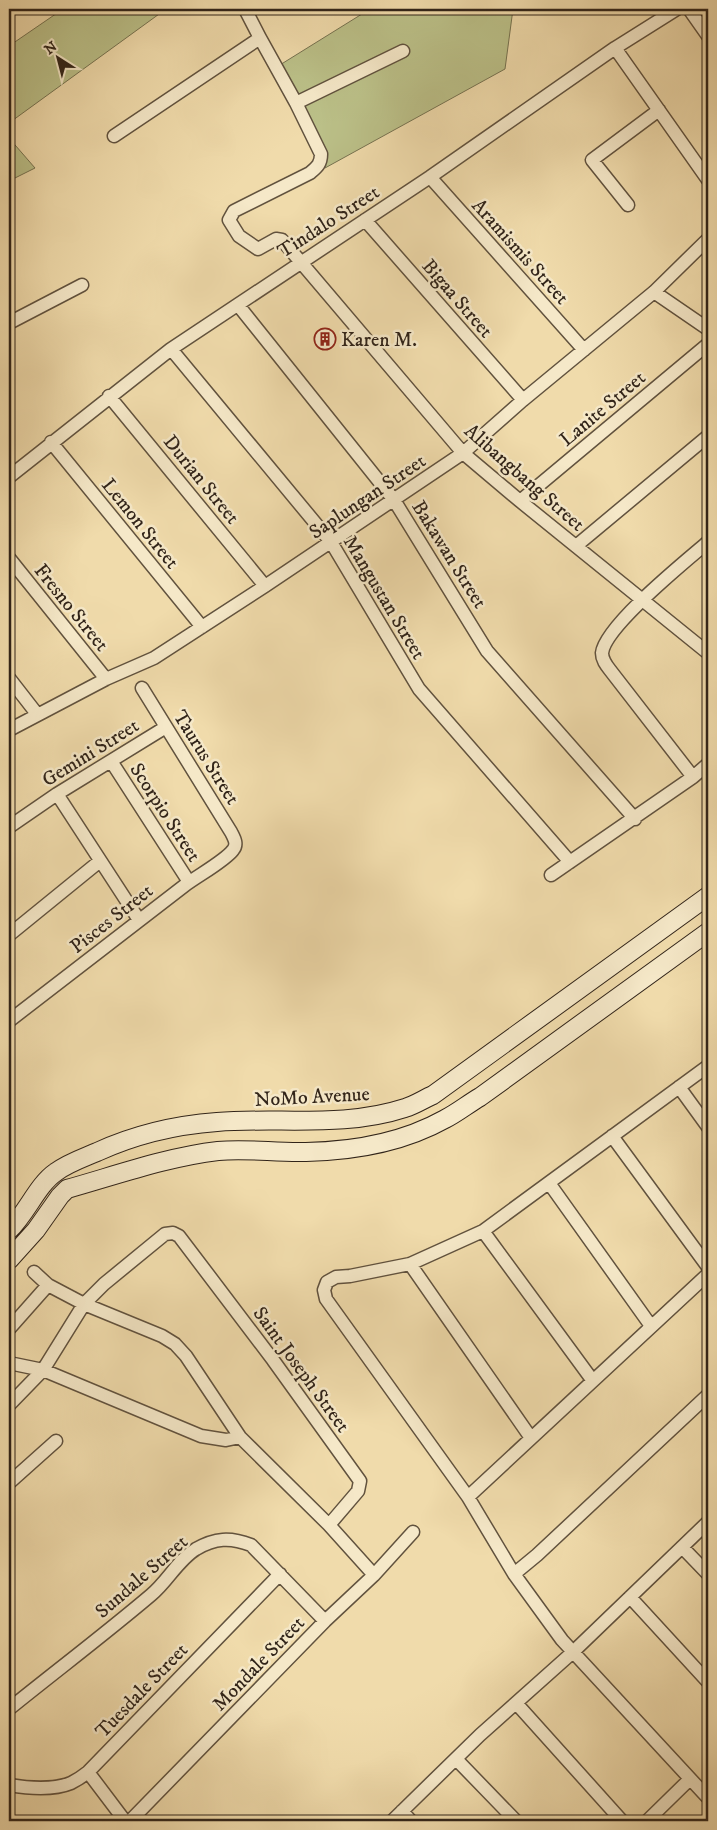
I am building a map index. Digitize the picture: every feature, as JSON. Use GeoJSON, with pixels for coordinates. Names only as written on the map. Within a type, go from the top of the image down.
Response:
{"type":"FeatureCollection","features":[{"type":"Feature","properties":{"kind":"main road","name":"NoMo Avenue"},"geometry":{"type":"LineString","coordinates":[[9,1230],[23,1216],[45,1181],[56,1172],[122,1141],[180,1127],[217,1122],[305,1122],[369,1116],[416,1103],[440,1090],[708,896]]}},
{"type":"Feature","properties":{"kind":"main road"},"geometry":{"type":"LineString","coordinates":[[9,1260],[36,1230],[60,1196],[67,1190],[134,1170],[216,1151],[305,1152],[374,1146],[416,1133],[445,1120],[480,1097],[708,932]]}},
{"type":"Feature","properties":{"kind":"street"},"geometry":{"type":"LineString","coordinates":[[245,9],[296,103],[403,51]]}},
{"type":"Feature","properties":{"kind":"street","name":"Tindalo Street"},"geometry":{"type":"LineString","coordinates":[[9,477],[170,349],[430,177],[615,48],[677,9]]}},
{"type":"Feature","properties":{"kind":"street"},"geometry":{"type":"LineString","coordinates":[[689,9],[708,36]]}},
{"type":"Feature","properties":{"kind":"street"},"geometry":{"type":"LineString","coordinates":[[114,136],[260,38]]}},
{"type":"Feature","properties":{"kind":"street"},"geometry":{"type":"LineString","coordinates":[[615,48],[708,180]]}},
{"type":"Feature","properties":{"kind":"street","name":"Alibangbang Street"},"geometry":{"type":"LineString","coordinates":[[296,103],[321,154],[321,160],[318,166],[310,173],[234,211],[230,220],[239,236],[258,248],[276,239],[282,240],[463,453],[642,599],[706,648]]}},
{"type":"Feature","properties":{"kind":"street"},"geometry":{"type":"LineString","coordinates":[[628,205],[592,160],[658,110]]}},
{"type":"Feature","properties":{"kind":"street","name":"Aramismis Street"},"geometry":{"type":"LineString","coordinates":[[430,177],[584,350]]}},
{"type":"Feature","properties":{"kind":"street","name":"Bigaa Street"},"geometry":{"type":"LineString","coordinates":[[365,220],[523,400]]}},
{"type":"Feature","properties":{"kind":"street","name":"Saplungan Street"},"geometry":{"type":"LineString","coordinates":[[9,730],[106,679],[154,658],[463,453],[523,400],[654,292],[708,239]]}},
{"type":"Feature","properties":{"kind":"street"},"geometry":{"type":"LineString","coordinates":[[9,323],[82,285]]}},
{"type":"Feature","properties":{"kind":"street"},"geometry":{"type":"LineString","coordinates":[[654,292],[708,329]]}},
{"type":"Feature","properties":{"kind":"street","name":"Bakawan Street"},"geometry":{"type":"LineString","coordinates":[[238,305],[394,500],[487,651],[635,819]]}},
{"type":"Feature","properties":{"kind":"street","name":"Lanite Street"},"geometry":{"type":"LineString","coordinates":[[520,501],[708,344]]}},
{"type":"Feature","properties":{"kind":"street","name":"Mangustan Street"},"geometry":{"type":"LineString","coordinates":[[170,349],[331,542],[419,690],[570,862]]}},
{"type":"Feature","properties":{"kind":"street","name":"Durian Street"},"geometry":{"type":"LineString","coordinates":[[110,396],[265,586]]}},
{"type":"Feature","properties":{"kind":"street"},"geometry":{"type":"LineString","coordinates":[[576,546],[708,436]]}},
{"type":"Feature","properties":{"kind":"street","name":"Lemon Street"},"geometry":{"type":"LineString","coordinates":[[52,442],[202,627]]}},
{"type":"Feature","properties":{"kind":"street"},"geometry":{"type":"LineString","coordinates":[[694,777],[604,662],[602,654],[609,638],[642,599],[708,542]]}},
{"type":"Feature","properties":{"kind":"street","name":"Fresno Street"},"geometry":{"type":"LineString","coordinates":[[9,558],[106,679]]}},
{"type":"Feature","properties":{"kind":"street"},"geometry":{"type":"LineString","coordinates":[[9,678],[37,714]]}},
{"type":"Feature","properties":{"kind":"street","name":"Taurus Street"},"geometry":{"type":"LineString","coordinates":[[142,688],[231,832],[236,846]]}},
{"type":"Feature","properties":{"kind":"street","name":"Gemini Street"},"geometry":{"type":"LineString","coordinates":[[9,827],[57,794],[166,727]]}},
{"type":"Feature","properties":{"kind":"street","name":"Scorpio Street"},"geometry":{"type":"LineString","coordinates":[[112,761],[189,882]]}},
{"type":"Feature","properties":{"kind":"street"},"geometry":{"type":"LineString","coordinates":[[551,875],[635,819],[694,777],[708,764]]}},
{"type":"Feature","properties":{"kind":"street"},"geometry":{"type":"LineString","coordinates":[[57,794],[140,920]]}},
{"type":"Feature","properties":{"kind":"street","name":"Pisces Street"},"geometry":{"type":"LineString","coordinates":[[9,1021],[189,882],[232,852],[236,846]]}},
{"type":"Feature","properties":{"kind":"street"},"geometry":{"type":"LineString","coordinates":[[9,935],[100,861]]}},
{"type":"Feature","properties":{"kind":"street"},"geometry":{"type":"LineString","coordinates":[[708,1066],[483,1231],[410,1264],[336,1277],[327,1282],[324,1290],[326,1299],[468,1497],[514,1574],[562,1640],[708,1798]]}},
{"type":"Feature","properties":{"kind":"street"},"geometry":{"type":"LineString","coordinates":[[679,1088],[708,1127]]}},
{"type":"Feature","properties":{"kind":"street"},"geometry":{"type":"LineString","coordinates":[[612,1136],[708,1267]]}},
{"type":"Feature","properties":{"kind":"street"},"geometry":{"type":"LineString","coordinates":[[549,1183],[651,1326]]}},
{"type":"Feature","properties":{"kind":"street"},"geometry":{"type":"LineString","coordinates":[[483,1231],[593,1380]]}},
{"type":"Feature","properties":{"kind":"street","name":"Saint Joseph Street"},"geometry":{"type":"LineString","coordinates":[[84,1304],[104,1284],[165,1234],[173,1233],[179,1236],[273,1360],[360,1481],[358,1491],[329,1525]]}},
{"type":"Feature","properties":{"kind":"street"},"geometry":{"type":"LineString","coordinates":[[410,1264],[531,1438]]}},
{"type":"Feature","properties":{"kind":"street"},"geometry":{"type":"LineString","coordinates":[[34,1272],[48,1286],[84,1304],[162,1336],[175,1344],[186,1356],[240,1437],[329,1525],[374,1575]]}},
{"type":"Feature","properties":{"kind":"street"},"geometry":{"type":"LineString","coordinates":[[468,1497],[708,1274]]}},
{"type":"Feature","properties":{"kind":"street"},"geometry":{"type":"LineString","coordinates":[[9,1329],[48,1286]]}},
{"type":"Feature","properties":{"kind":"street"},"geometry":{"type":"LineString","coordinates":[[9,1405],[43,1370],[84,1304]]}},
{"type":"Feature","properties":{"kind":"street"},"geometry":{"type":"LineString","coordinates":[[9,1363],[43,1370],[201,1436],[226,1440],[240,1437]]}},
{"type":"Feature","properties":{"kind":"street"},"geometry":{"type":"LineString","coordinates":[[514,1574],[708,1395]]}},
{"type":"Feature","properties":{"kind":"street"},"geometry":{"type":"LineString","coordinates":[[9,1483],[56,1441]]}},
{"type":"Feature","properties":{"kind":"street"},"geometry":{"type":"LineString","coordinates":[[392,1821],[456,1759],[573,1652],[708,1522]]}},
{"type":"Feature","properties":{"kind":"street","name":"Mondale Street"},"geometry":{"type":"LineString","coordinates":[[130,1821],[325,1621],[374,1575],[413,1532]]}},
{"type":"Feature","properties":{"kind":"street","name":"Sundale Street"},"geometry":{"type":"LineString","coordinates":[[9,1709],[153,1594],[194,1550],[207,1544],[236,1539],[250,1545],[325,1621]]}},
{"type":"Feature","properties":{"kind":"street"},"geometry":{"type":"LineString","coordinates":[[682,1547],[708,1574]]}},
{"type":"Feature","properties":{"kind":"street","name":"Tuesdale Street"},"geometry":{"type":"LineString","coordinates":[[9,1785],[55,1787],[74,1782],[88,1772],[280,1574]]}},
{"type":"Feature","properties":{"kind":"street"},"geometry":{"type":"LineString","coordinates":[[630,1597],[708,1682]]}},
{"type":"Feature","properties":{"kind":"street"},"geometry":{"type":"LineString","coordinates":[[516,1703],[622,1821]]}},
{"type":"Feature","properties":{"kind":"street"},"geometry":{"type":"LineString","coordinates":[[456,1759],[516,1821]]}},
{"type":"Feature","properties":{"kind":"street"},"geometry":{"type":"LineString","coordinates":[[88,1772],[125,1821]]}},
{"type":"Feature","properties":{"kind":"street"},"geometry":{"type":"LineString","coordinates":[[647,1821],[690,1779]]}},
{"type":"Feature","properties":{"kind":"street"},"geometry":{"type":"LineString","coordinates":[[402,1811],[411,1821]]}},
{"type":"Feature","properties":{"kind":"green space"},"geometry":{"type":"Polygon","coordinates":[[[63,9],[166,9],[9,123],[9,46],[63,9]]]}},
{"type":"Feature","properties":{"kind":"green space"},"geometry":{"type":"Polygon","coordinates":[[[370,9],[513,9],[505,69],[325,168],[275,68],[370,9]]]}},
{"type":"Feature","properties":{"kind":"green space"},"geometry":{"type":"Polygon","coordinates":[[[9,138],[35,168],[9,181],[9,138]]]}},
{"type":"Feature","properties":{"kind":"place","name":"Karen M."},"geometry":{"type":"Point","coordinates":[325,339]}}]}
